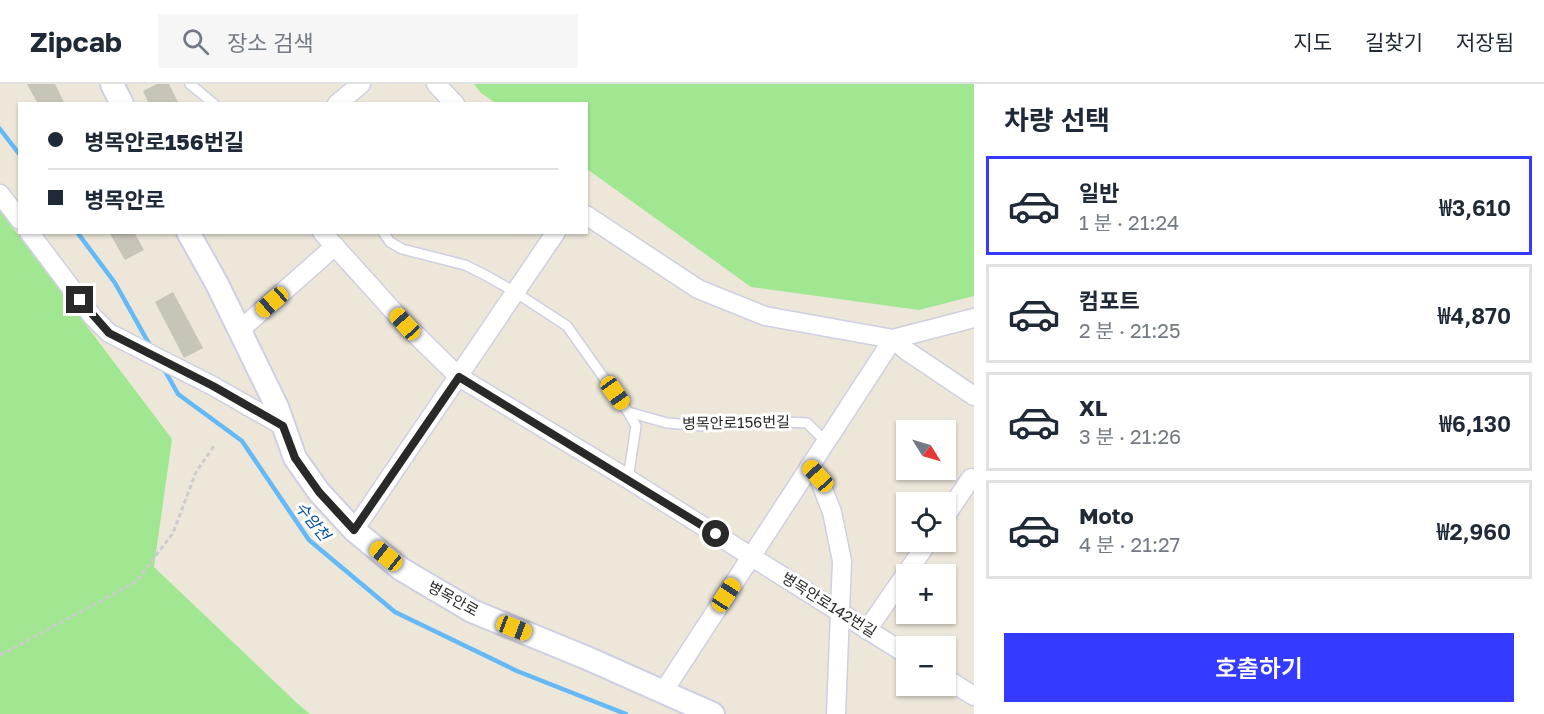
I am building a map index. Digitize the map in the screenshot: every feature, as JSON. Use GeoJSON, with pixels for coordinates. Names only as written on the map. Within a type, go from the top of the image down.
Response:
{"type":"FeatureCollection","features":[{"type":"Feature","properties":{"kind":"street"},"geometry":{"type":"LineString","coordinates":[[112,84],[121,102]]}},
{"type":"Feature","properties":{"kind":"street"},"geometry":{"type":"LineString","coordinates":[[339,102],[361,84]]}},
{"type":"Feature","properties":{"kind":"street"},"geometry":{"type":"LineString","coordinates":[[436,84],[453,102]]}},
{"type":"Feature","properties":{"kind":"street"},"geometry":{"type":"LineString","coordinates":[[0,194],[18,217]]}},
{"type":"Feature","properties":{"kind":"street"},"geometry":{"type":"LineString","coordinates":[[588,216],[698,289],[765,316],[893,339],[974,318]]}},
{"type":"Feature","properties":{"kind":"street"},"geometry":{"type":"LineString","coordinates":[[31,234],[93,317],[109,333],[213,386],[283,426]]}},
{"type":"Feature","properties":{"kind":"street","name":"병목안로"},"geometry":{"type":"LineString","coordinates":[[189,234],[217,284],[277,407],[295,458],[319,492],[354,530],[401,569],[472,611],[587,658],[713,714]]}},
{"type":"Feature","properties":{"kind":"street"},"geometry":{"type":"LineString","coordinates":[[324,234],[405,324],[459,377],[751,556]]}},
{"type":"Feature","properties":{"kind":"street"},"geometry":{"type":"LineString","coordinates":[[354,530],[555,234]]}},
{"type":"Feature","properties":{"kind":"street"},"geometry":{"type":"LineString","coordinates":[[240,330],[335,246]]}},
{"type":"Feature","properties":{"kind":"street"},"geometry":{"type":"LineString","coordinates":[[893,339],[974,396]]}},
{"type":"Feature","properties":{"kind":"street"},"geometry":{"type":"LineString","coordinates":[[663,692],[893,339]]}},
{"type":"Feature","properties":{"kind":"street"},"geometry":{"type":"LineString","coordinates":[[809,467],[818,476],[832,512],[842,561],[836,714]]}},
{"type":"Feature","properties":{"kind":"street"},"geometry":{"type":"LineString","coordinates":[[956,500],[971,478]]}},
{"type":"Feature","properties":{"kind":"street"},"geometry":{"type":"LineString","coordinates":[[867,630],[921,552]]}},
{"type":"Feature","properties":{"kind":"street","name":"병목안로142번길"},"geometry":{"type":"LineString","coordinates":[[751,556],[896,648]]}},
{"type":"Feature","properties":{"kind":"street"},"geometry":{"type":"LineString","coordinates":[[956,685],[974,696]]}},
{"type":"Feature","properties":{"kind":"lane"},"geometry":{"type":"LineString","coordinates":[[190,84],[212,102]]}},
{"type":"Feature","properties":{"kind":"lane"},"geometry":{"type":"LineString","coordinates":[[384,234],[390,242],[402,249],[465,265],[515,292],[567,326],[636,426],[628,479]]}},
{"type":"Feature","properties":{"kind":"lane","name":"병목안로156번길"},"geometry":{"type":"LineString","coordinates":[[628,412],[667,423],[703,426],[768,421],[807,423],[826,442]]}},
{"type":"Feature","properties":{"kind":"path"},"geometry":{"type":"LineString","coordinates":[[0,655],[136,582],[173,533],[196,472],[214,446]]}},
{"type":"Feature","properties":{"kind":"green space"},"geometry":{"type":"Polygon","coordinates":[[[474,84],[974,84],[974,296],[919,310],[751,287],[588,170],[588,102],[494,102],[481,93],[474,84]]]}},
{"type":"Feature","properties":{"kind":"green space"},"geometry":{"type":"Polygon","coordinates":[[[0,211],[172,439],[154,567],[310,714],[0,714],[0,211]]]}},
{"type":"Feature","properties":{"kind":"building"},"geometry":{"type":"Polygon","coordinates":[[[27,84],[55,84],[64,102],[37,102],[27,84]]]}},
{"type":"Feature","properties":{"kind":"building"},"geometry":{"type":"Polygon","coordinates":[[[157,84],[169,84],[178,102],[148,102],[143,91],[157,84]]]}},
{"type":"Feature","properties":{"kind":"building"},"geometry":{"type":"Polygon","coordinates":[[[110,234],[135,234],[144,250],[125,260],[110,234]]]}},
{"type":"Feature","properties":{"kind":"building"},"geometry":{"type":"Polygon","coordinates":[[[173,292],[203,348],[184,358],[155,302],[173,292]]]}},
{"type":"Feature","properties":{"kind":"waterway","name":"수암천"},"geometry":{"type":"LineString","coordinates":[[0,129],[18,152]]}},
{"type":"Feature","properties":{"kind":"waterway","name":"수암천"},"geometry":{"type":"LineString","coordinates":[[78,234],[115,283],[152,349]]}},
{"type":"Feature","properties":{"kind":"waterway","name":"수암천"},"geometry":{"type":"LineString","coordinates":[[164,369],[178,394],[242,441],[309,540],[395,612],[517,671],[626,714]]}},
{"type":"Feature","properties":{"kind":"route"},"geometry":{"type":"LineString","coordinates":[[80,300],[109,333],[213,386],[283,426],[295,458],[319,492],[354,530],[459,377],[716,534]]}}]}
